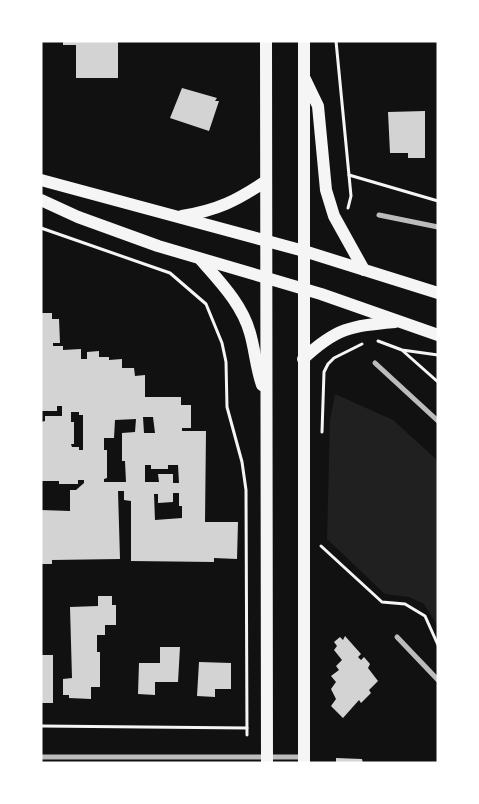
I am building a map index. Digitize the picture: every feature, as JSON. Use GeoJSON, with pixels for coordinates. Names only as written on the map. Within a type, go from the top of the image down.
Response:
{"type":"FeatureCollection","features":[{"type":"Feature","properties":{"kind":"main road"},"geometry":{"type":"LineString","coordinates":[[266,41],[267,760]]}},
{"type":"Feature","properties":{"kind":"main road"},"geometry":{"type":"LineString","coordinates":[[304,41],[304,251],[302,288],[304,760]]}},
{"type":"Feature","properties":{"kind":"main road"},"geometry":{"type":"LineString","coordinates":[[304,76],[318,106],[326,190],[334,216],[364,270]]}},
{"type":"Feature","properties":{"kind":"main road"},"geometry":{"type":"LineString","coordinates":[[41,180],[304,251],[438,293]]}},
{"type":"Feature","properties":{"kind":"main road"},"geometry":{"type":"LineString","coordinates":[[177,217],[211,212],[239,199],[266,181]]}},
{"type":"Feature","properties":{"kind":"main road"},"geometry":{"type":"LineString","coordinates":[[41,200],[78,217],[201,260],[302,288],[438,335]]}},
{"type":"Feature","properties":{"kind":"main road"},"geometry":{"type":"LineString","coordinates":[[201,260],[226,288],[242,312],[250,332],[258,376],[266,397]]}},
{"type":"Feature","properties":{"kind":"main road"},"geometry":{"type":"LineString","coordinates":[[303,360],[323,340],[346,329],[400,322]]}},
{"type":"Feature","properties":{"kind":"street"},"geometry":{"type":"LineString","coordinates":[[379,215],[438,227]]}},
{"type":"Feature","properties":{"kind":"street"},"geometry":{"type":"LineString","coordinates":[[375,363],[438,421]]}},
{"type":"Feature","properties":{"kind":"street"},"geometry":{"type":"LineString","coordinates":[[397,637],[438,680]]}},
{"type":"Feature","properties":{"kind":"street"},"geometry":{"type":"LineString","coordinates":[[41,757],[304,760]]}},
{"type":"Feature","properties":{"kind":"path"},"geometry":{"type":"LineString","coordinates":[[336,41],[351,203],[341,212]]}},
{"type":"Feature","properties":{"kind":"path"},"geometry":{"type":"LineString","coordinates":[[349,175],[438,201]]}},
{"type":"Feature","properties":{"kind":"path"},"geometry":{"type":"LineString","coordinates":[[41,228],[170,273],[206,304],[222,343],[226,362],[227,406],[242,462],[246,490],[247,735]]}},
{"type":"Feature","properties":{"kind":"path"},"geometry":{"type":"LineString","coordinates":[[372,341],[380,341],[402,350],[438,355]]}},
{"type":"Feature","properties":{"kind":"path"},"geometry":{"type":"LineString","coordinates":[[322,439],[324,372],[328,364],[366,343]]}},
{"type":"Feature","properties":{"kind":"path"},"geometry":{"type":"LineString","coordinates":[[402,350],[438,382]]}},
{"type":"Feature","properties":{"kind":"path"},"geometry":{"type":"LineString","coordinates":[[319,544],[382,602],[405,604],[425,616],[438,645]]}},
{"type":"Feature","properties":{"kind":"path"},"geometry":{"type":"LineString","coordinates":[[41,726],[247,728]]}},
{"type":"Feature","properties":{"kind":"shaded area"},"geometry":{"type":"Polygon","coordinates":[[[335,394],[393,420],[438,461],[438,627],[424,604],[409,597],[385,594],[327,539],[330,420],[335,394]]]}},
{"type":"Feature","properties":{"kind":"building"},"geometry":{"type":"Polygon","coordinates":[[[63,41],[118,41],[118,78],[76,78],[76,45],[63,45],[63,41]]]}},
{"type":"Feature","properties":{"kind":"building"},"geometry":{"type":"Polygon","coordinates":[[[182,88],[217,98],[215,101],[219,101],[209,131],[170,118],[182,88]]]}},
{"type":"Feature","properties":{"kind":"building"},"geometry":{"type":"Polygon","coordinates":[[[425,111],[425,158],[408,158],[408,153],[390,153],[388,112],[425,111]]]}},
{"type":"Feature","properties":{"kind":"building"},"geometry":{"type":"Polygon","coordinates":[[[41,313],[52,313],[52,319],[59,319],[60,343],[53,343],[53,346],[63,346],[63,350],[81,349],[81,359],[87,359],[87,352],[99,351],[99,357],[109,357],[109,360],[122,359],[122,368],[134,368],[135,376],[145,375],[145,397],[181,397],[181,405],[191,405],[191,428],[182,428],[182,431],[206,431],[205,522],[238,522],[237,559],[214,558],[214,562],[131,561],[131,501],[124,500],[124,491],[118,491],[120,559],[52,560],[52,564],[41,564],[41,510],[70,511],[70,490],[76,490],[84,483],[84,480],[78,480],[78,484],[59,484],[59,481],[41,481],[41,422],[45,421],[45,416],[62,416],[62,406],[57,406],[57,411],[41,411],[41,313]],[[71,412],[71,422],[74,422],[74,444],[71,444],[72,447],[79,447],[79,450],[83,450],[83,415],[79,415],[79,412],[71,412]],[[143,417],[144,433],[155,433],[153,417],[143,417]],[[136,419],[115,420],[114,438],[104,438],[104,450],[107,450],[107,478],[104,479],[104,482],[126,482],[125,461],[122,461],[122,433],[135,432],[136,419]],[[145,465],[145,482],[159,482],[158,474],[173,474],[173,483],[179,483],[178,465],[168,465],[168,469],[151,469],[151,465],[145,465]],[[173,493],[173,502],[158,503],[158,494],[154,494],[155,520],[182,518],[182,506],[179,506],[179,493],[173,493]]]}},
{"type":"Feature","properties":{"kind":"building"},"geometry":{"type":"Polygon","coordinates":[[[98,596],[112,596],[112,605],[116,605],[116,625],[105,625],[105,635],[97,635],[97,652],[100,652],[100,687],[91,687],[91,699],[69,698],[69,695],[63,695],[63,679],[72,678],[70,607],[98,606],[98,596]]]}},
{"type":"Feature","properties":{"kind":"building"},"geometry":{"type":"Polygon","coordinates":[[[345,636],[361,654],[358,657],[361,660],[364,657],[370,664],[368,668],[378,681],[369,690],[371,693],[361,703],[359,700],[343,718],[331,706],[336,699],[331,689],[336,682],[331,676],[339,670],[336,666],[342,660],[334,650],[337,646],[334,642],[340,637],[343,640],[345,636]]]}},
{"type":"Feature","properties":{"kind":"building"},"geometry":{"type":"Polygon","coordinates":[[[160,647],[180,647],[178,682],[155,682],[155,695],[138,694],[139,663],[160,663],[160,647]]]}},
{"type":"Feature","properties":{"kind":"building"},"geometry":{"type":"Polygon","coordinates":[[[41,655],[53,655],[53,703],[41,703],[41,655]]]}},
{"type":"Feature","properties":{"kind":"building"},"geometry":{"type":"Polygon","coordinates":[[[199,662],[231,663],[231,689],[215,689],[215,697],[197,696],[199,662]]]}},
{"type":"Feature","properties":{"kind":"building"},"geometry":{"type":"Polygon","coordinates":[[[336,758],[362,759],[363,763],[336,763],[336,758]]]}}]}
